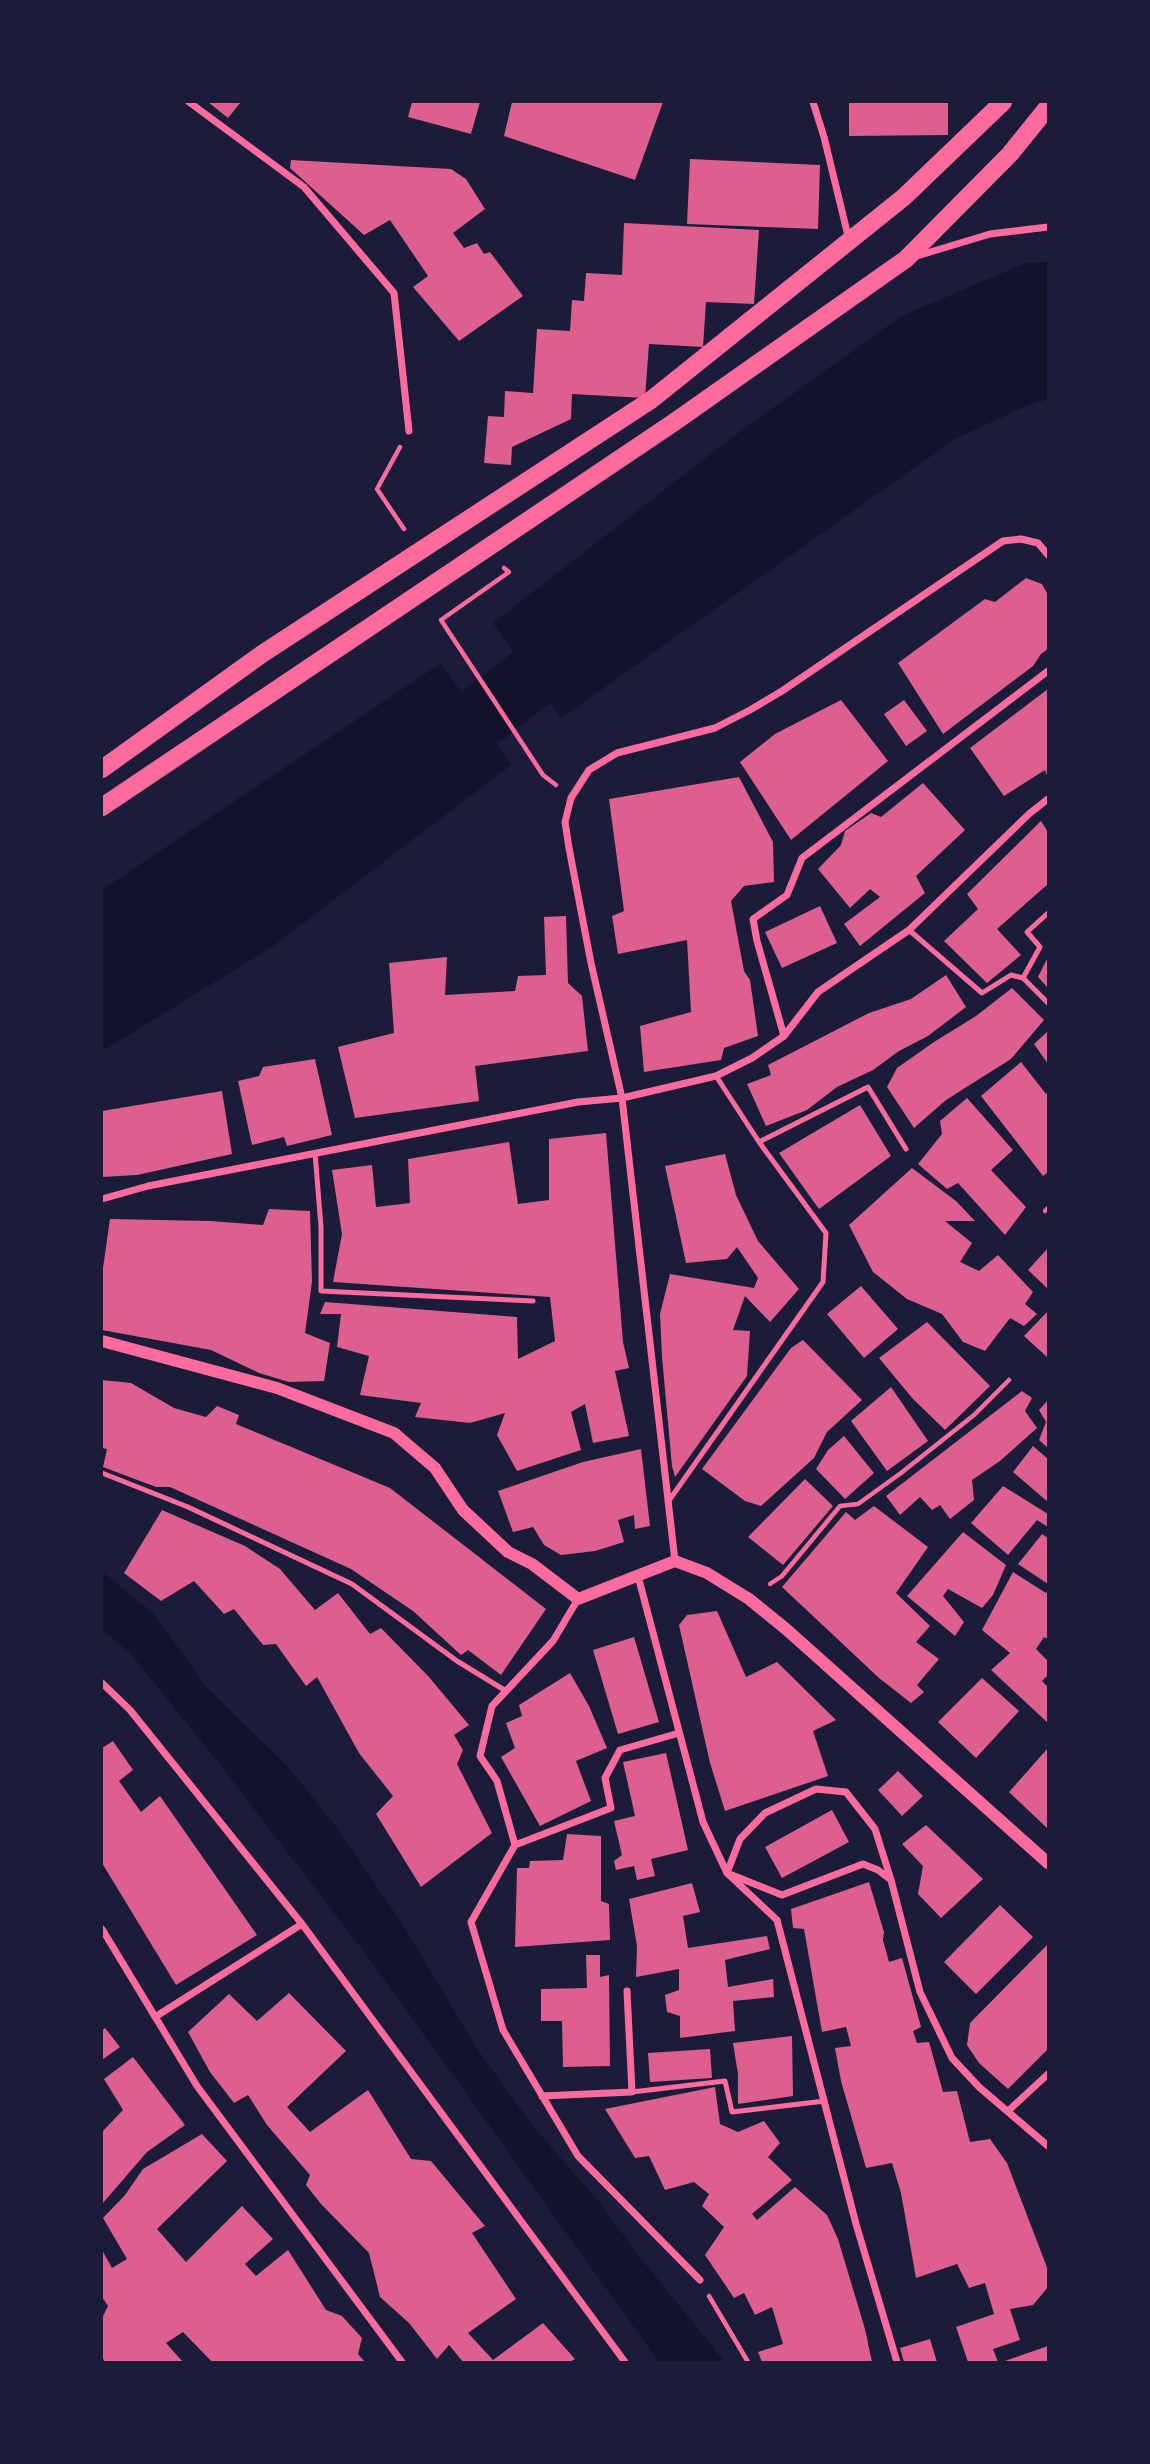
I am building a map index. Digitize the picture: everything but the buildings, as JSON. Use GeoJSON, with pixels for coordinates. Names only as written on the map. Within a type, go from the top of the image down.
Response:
{"type":"FeatureCollection","features":[{"type":"Feature","properties":{"kind":"main road"},"geometry":{"type":"LineString","coordinates":[[102,769],[262,654],[651,400],[849,242],[930,173],[1003,102]]}},
{"type":"Feature","properties":{"kind":"main road"},"geometry":{"type":"LineString","coordinates":[[102,807],[673,423],[906,259],[1010,154],[1048,107]]}},
{"type":"Feature","properties":{"kind":"street"},"geometry":{"type":"LineString","coordinates":[[189,102],[304,187],[394,293],[409,431]]}},
{"type":"Feature","properties":{"kind":"street"},"geometry":{"type":"LineString","coordinates":[[813,102],[849,242]]}},
{"type":"Feature","properties":{"kind":"street"},"geometry":{"type":"LineString","coordinates":[[906,259],[990,234],[1048,227]]}},
{"type":"Feature","properties":{"kind":"street"},"geometry":{"type":"LineString","coordinates":[[675,1561],[622,1098],[590,963],[565,822],[571,798],[589,770],[617,753],[715,729],[750,710],[1003,541],[1021,539],[1038,543],[1048,555]]}},
{"type":"Feature","properties":{"kind":"street"},"geometry":{"type":"LineString","coordinates":[[785,1036],[753,919],[788,895],[802,858],[1048,671]]}},
{"type":"Feature","properties":{"kind":"street"},"geometry":{"type":"LineString","coordinates":[[102,1199],[148,1186],[578,1102],[622,1098],[716,1076],[785,1036],[818,992],[909,930],[1030,813],[1048,799]]}},
{"type":"Feature","properties":{"kind":"street"},"geometry":{"type":"LineString","coordinates":[[102,1341],[277,1388],[394,1433],[435,1468],[463,1510],[508,1552],[532,1564],[578,1599]]}},
{"type":"Feature","properties":{"kind":"street"},"geometry":{"type":"LineString","coordinates":[[514,1845],[497,1780],[480,1756],[492,1706],[553,1641],[578,1599],[675,1561],[708,1573],[749,1599],[1048,1863]]}},
{"type":"Feature","properties":{"kind":"street"},"geometry":{"type":"LineString","coordinates":[[638,1576],[703,1822],[727,1873],[778,1920],[856,2224],[897,2362]]}},
{"type":"Feature","properties":{"kind":"street"},"geometry":{"type":"LineString","coordinates":[[102,1683],[130,1710],[302,1924],[625,2362]]}},
{"type":"Feature","properties":{"kind":"street"},"geometry":{"type":"LineString","coordinates":[[679,1733],[620,1750],[605,1778],[611,1808],[514,1845],[471,1922],[503,2030],[578,2156],[700,2280]]}},
{"type":"Feature","properties":{"kind":"street"},"geometry":{"type":"LineString","coordinates":[[727,1873],[740,1839],[765,1813],[816,1789],[846,1792],[875,1829],[920,1992],[952,2058],[979,2087],[1048,2146]]}},
{"type":"Feature","properties":{"kind":"street"},"geometry":{"type":"LineString","coordinates":[[727,1873],[782,1895],[863,1864],[878,1870],[891,1880]]}},
{"type":"Feature","properties":{"kind":"street"},"geometry":{"type":"LineString","coordinates":[[155,2017],[302,1924]]}},
{"type":"Feature","properties":{"kind":"street"},"geometry":{"type":"LineString","coordinates":[[102,1929],[197,2086],[402,2362]]}},
{"type":"Feature","properties":{"kind":"street"},"geometry":{"type":"LineString","coordinates":[[542,2096],[632,2092],[627,1991]]}},
{"type":"Feature","properties":{"kind":"street"},"geometry":{"type":"LineString","coordinates":[[1008,2111],[1048,2074]]}},
{"type":"Feature","properties":{"kind":"lane"},"geometry":{"type":"LineString","coordinates":[[1023,978],[1040,947],[1027,932],[1048,913]]}},
{"type":"Feature","properties":{"kind":"lane"},"geometry":{"type":"LineString","coordinates":[[909,930],[982,993],[1011,975],[1023,978],[1048,1003]]}},
{"type":"Feature","properties":{"kind":"lane"},"geometry":{"type":"LineString","coordinates":[[668,1502],[823,1282],[826,1233],[759,1142],[716,1076]]}},
{"type":"Feature","properties":{"kind":"lane"},"geometry":{"type":"LineString","coordinates":[[759,1142],[868,1087],[906,1149]]}},
{"type":"Feature","properties":{"kind":"lane"},"geometry":{"type":"LineString","coordinates":[[315,1153],[321,1227],[321,1291],[533,1301]]}},
{"type":"Feature","properties":{"kind":"lane"},"geometry":{"type":"LineString","coordinates":[[102,1473],[188,1507],[352,1584],[457,1661],[506,1690]]}},
{"type":"Feature","properties":{"kind":"lane"},"geometry":{"type":"LineString","coordinates":[[632,2092],[725,2081],[732,2112],[825,2101]]}},
{"type":"Feature","properties":{"kind":"path"},"geometry":{"type":"LineString","coordinates":[[377,489],[409,431]]}},
{"type":"Feature","properties":{"kind":"path"},"geometry":{"type":"LineString","coordinates":[[499,565],[509,572],[441,620],[543,775]]}},
{"type":"Feature","properties":{"kind":"path"},"geometry":{"type":"LineString","coordinates":[[749,1599],[782,1576],[840,1506],[858,1504],[901,1473],[974,1415],[1009,1380]]}},
{"type":"Feature","properties":{"kind":"path"},"geometry":{"type":"LineString","coordinates":[[700,2280],[748,2362]]}},
{"type":"Feature","properties":{"kind":"shaded area"},"geometry":{"type":"Polygon","coordinates":[[[1048,262],[1048,399],[1026,406],[955,439],[561,718],[493,623],[734,436],[902,316],[1026,263],[1048,262]]]}},
{"type":"Feature","properties":{"kind":"shaded area"},"geometry":{"type":"Polygon","coordinates":[[[441,663],[511,765],[269,949],[102,1051],[102,890],[441,663]]]}},
{"type":"Feature","properties":{"kind":"shaded area"},"geometry":{"type":"Polygon","coordinates":[[[102,1572],[153,1613],[205,1685],[290,1769],[338,1829],[405,1928],[477,2049],[532,2125],[600,2203],[725,2362],[659,2362],[371,1961],[218,1762],[130,1653],[102,1629],[102,1572]]]}},
{"type":"Feature","properties":{"kind":"waterway"},"geometry":{"type":"LineString","coordinates":[[410,772],[599,625]]}}]}
